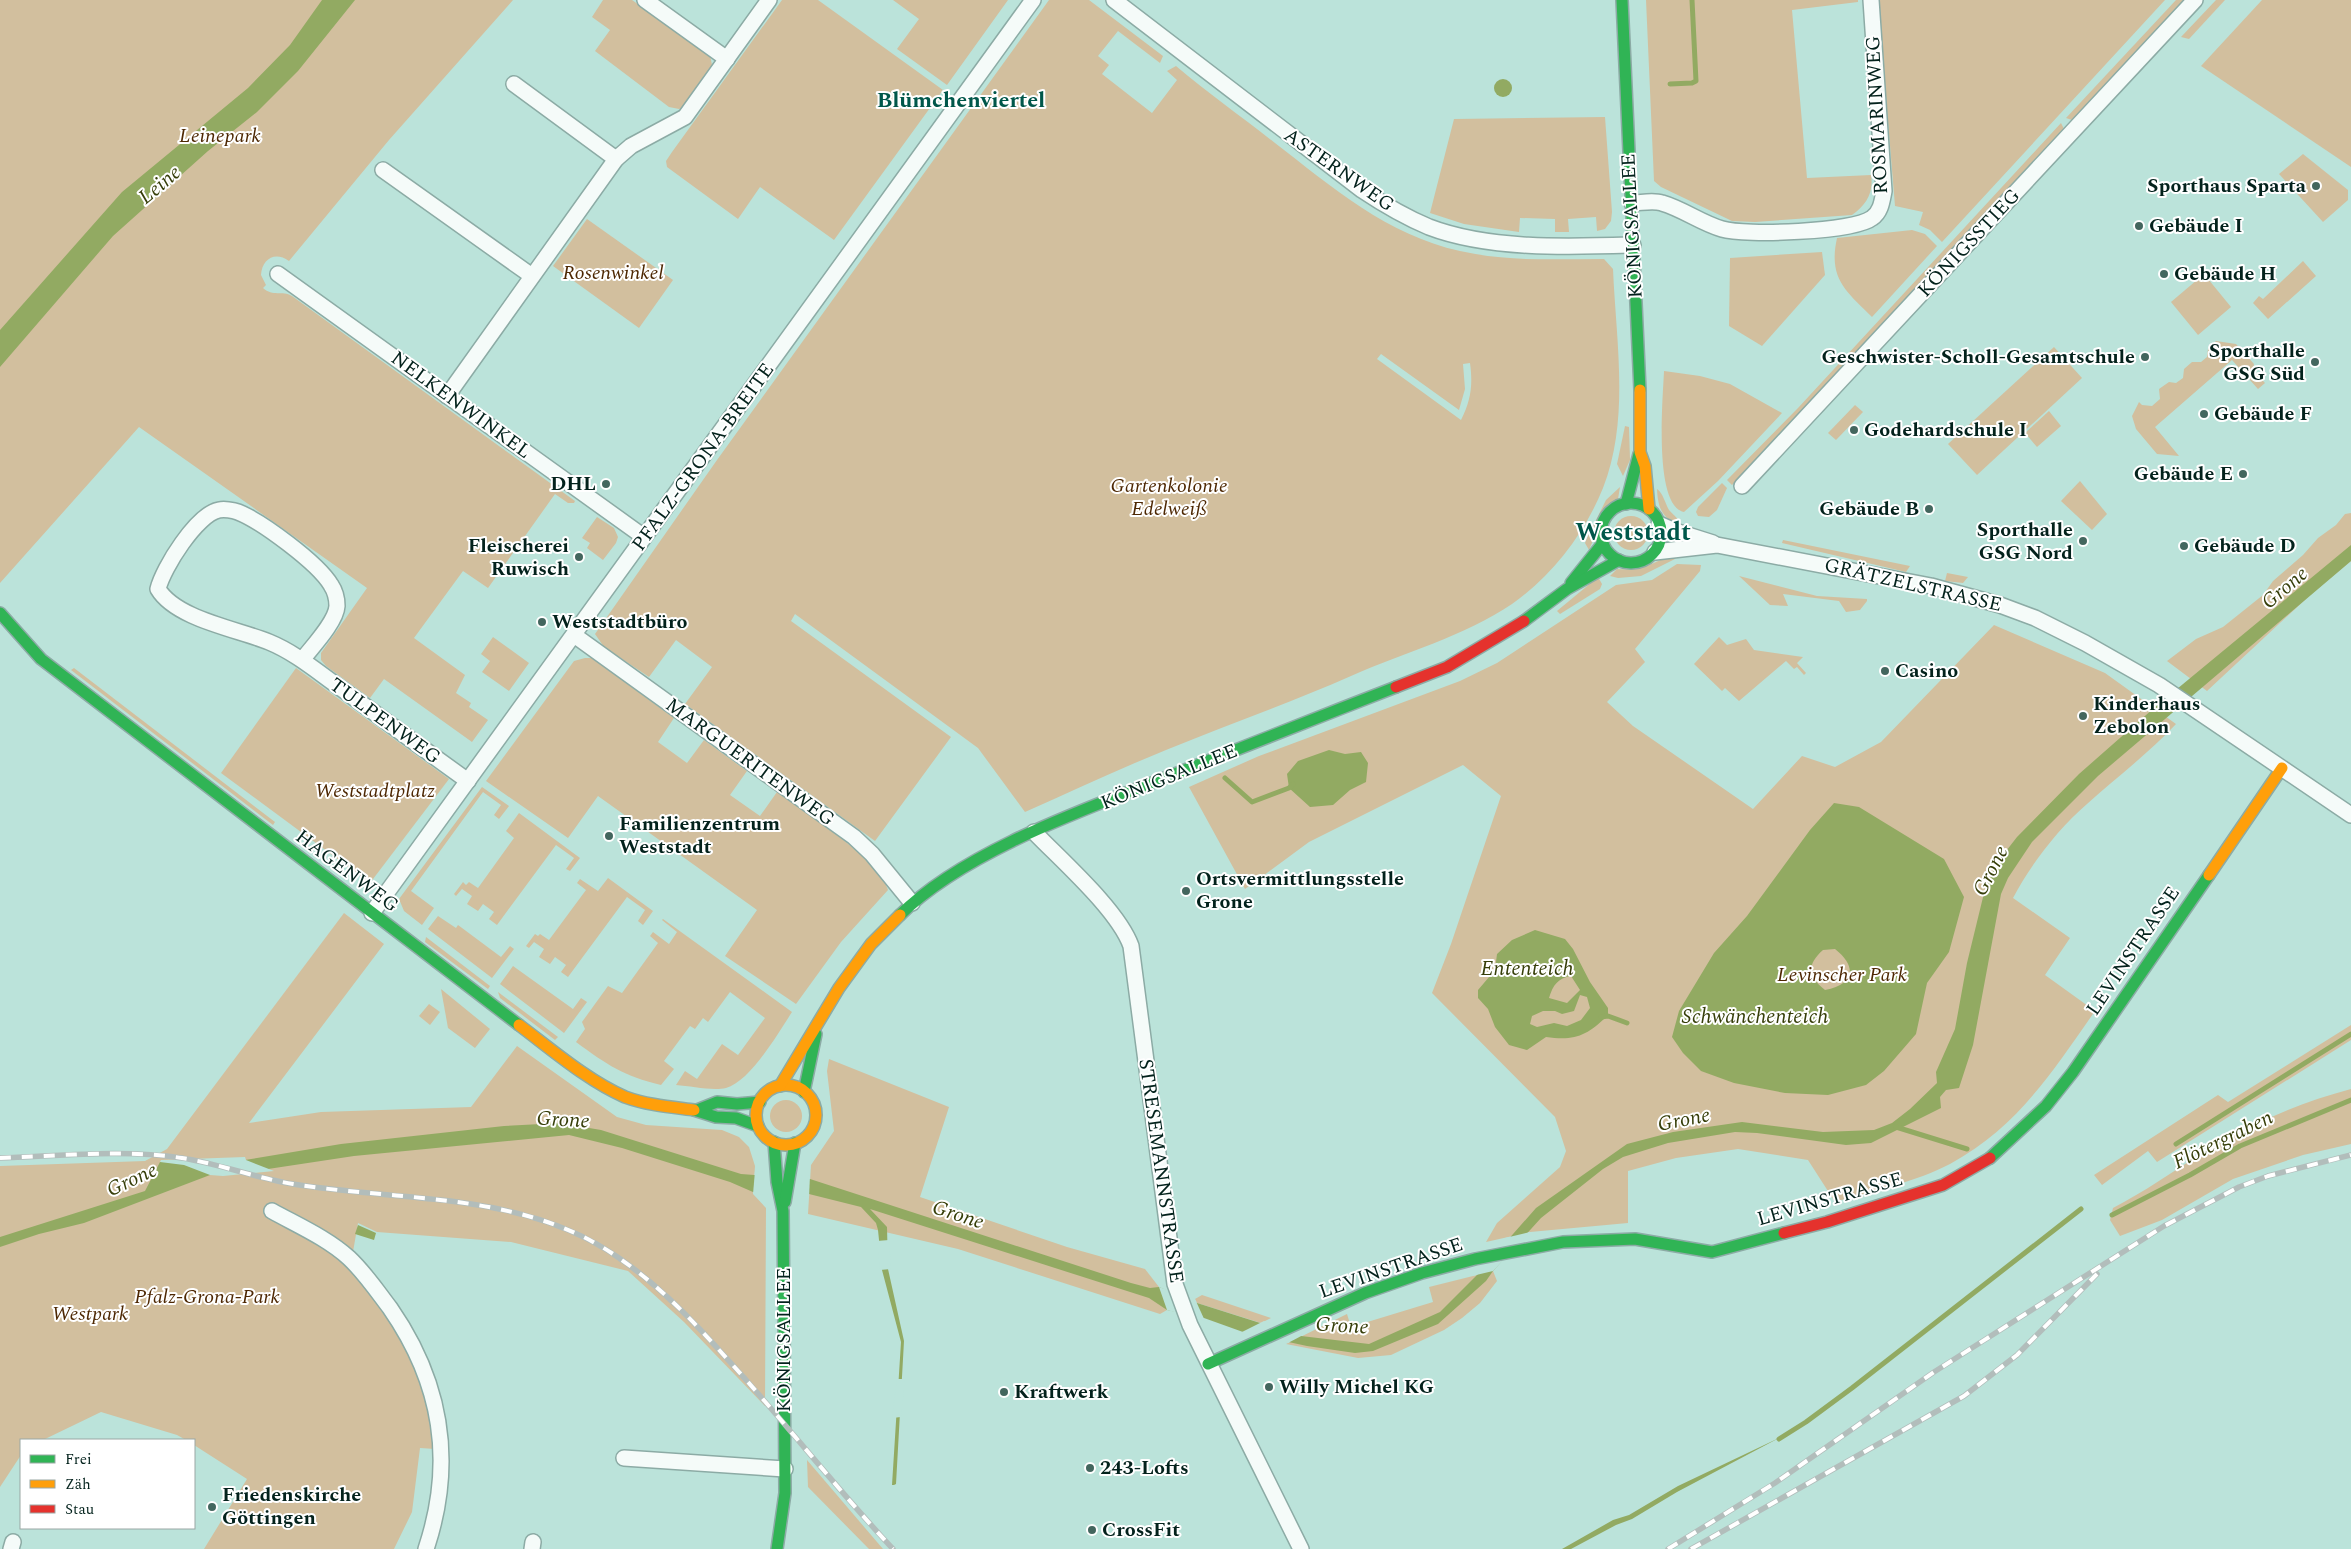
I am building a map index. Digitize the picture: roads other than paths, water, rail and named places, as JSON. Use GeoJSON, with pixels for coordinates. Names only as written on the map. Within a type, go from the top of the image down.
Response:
{"type":"FeatureCollection","features":[{"type":"Feature","properties":{"kind":"street"},"geometry":{"type":"LineString","coordinates":[[645,0],[727,59]]}},
{"type":"Feature","properties":{"kind":"street"},"geometry":{"type":"LineString","coordinates":[[447,396],[616,159],[631,146],[685,117],[769,0]]}},
{"type":"Feature","properties":{"kind":"street","name":"PFALZ-GRONA-BREITE"},"geometry":{"type":"LineString","coordinates":[[372,913],[1033,0]]}},
{"type":"Feature","properties":{"kind":"street","name":"ASTERNWEG"},"geometry":{"type":"LineString","coordinates":[[1114,0],[1362,190],[1404,215],[1429,227],[1460,236],[1505,243],[1633,244]]}},
{"type":"Feature","properties":{"kind":"street","name":"KÖNIGSALLEE"},"geometry":{"type":"LineString","coordinates":[[1622,0],[1640,397],[1640,452],[1626,504]]}},
{"type":"Feature","properties":{"kind":"street","name":"ROSMARINWEG"},"geometry":{"type":"LineString","coordinates":[[1632,203],[1661,203],[1721,229],[1753,233],[1842,227],[1863,224],[1874,217],[1879,212],[1884,191],[1871,0]]}},
{"type":"Feature","properties":{"kind":"street","name":"KÖNIGSSTIEG"},"geometry":{"type":"LineString","coordinates":[[1742,486],[2195,0]]}},
{"type":"Feature","properties":{"kind":"street"},"geometry":{"type":"LineString","coordinates":[[514,84],[616,159]]}},
{"type":"Feature","properties":{"kind":"street"},"geometry":{"type":"LineString","coordinates":[[383,170],[532,276]]}},
{"type":"Feature","properties":{"kind":"street","name":"NELKENWINKEL"},"geometry":{"type":"LineString","coordinates":[[278,274],[644,537]]}},
{"type":"Feature","properties":{"kind":"street","name":"KÖNIGSALLEE"},"geometry":{"type":"LineString","coordinates":[[1640,452],[1645,466],[1649,509],[1659,524]]}},
{"type":"Feature","properties":{"kind":"street"},"geometry":{"type":"LineString","coordinates":[[1619,560],[1610,553],[1603,543],[1601,532],[1607,516],[1615,508],[1626,504],[1638,504],[1649,509]]}},
{"type":"Feature","properties":{"kind":"street","name":"TULPENWEG"},"geometry":{"type":"LineString","coordinates":[[302,660],[334,617],[337,608],[336,596],[331,584],[305,558],[251,518],[236,511],[220,510],[208,514],[198,524],[160,577],[158,589],[163,598],[180,609],[216,624],[270,642],[302,660],[468,781]]}},
{"type":"Feature","properties":{"kind":"street"},"geometry":{"type":"LineString","coordinates":[[1655,552],[1660,541],[1659,524]]}},
{"type":"Feature","properties":{"kind":"street","name":"GRÄTZELSTRASSE"},"geometry":{"type":"LineString","coordinates":[[1659,524],[1675,531],[1706,539],[1717,545]]}},
{"type":"Feature","properties":{"kind":"street","name":"KÖNIGSALLEE"},"geometry":{"type":"LineString","coordinates":[[1567,589],[1603,543]]}},
{"type":"Feature","properties":{"kind":"street","name":"GRÄTZELSTRASSE"},"geometry":{"type":"LineString","coordinates":[[1655,552],[1717,545],[1931,586],[2000,605],[2035,618],[2085,643],[2165,688],[2351,815]]}},
{"type":"Feature","properties":{"kind":"street","name":"KÖNIGSALLEE"},"geometry":{"type":"LineString","coordinates":[[760,1102],[768,1091],[780,1086],[839,988],[862,956],[894,920],[943,880],[970,864],[1034,832],[1125,794],[1447,667],[1513,629],[1567,589],[1619,560],[1636,563],[1646,559],[1655,552]]}},
{"type":"Feature","properties":{"kind":"street","name":"HAGENWEG"},"geometry":{"type":"LineString","coordinates":[[0,614],[41,658],[59,673],[536,1038],[602,1085],[626,1097],[656,1105],[697,1110],[716,1117],[736,1118],[758,1126]]}},
{"type":"Feature","properties":{"kind":"street","name":"MARGUERITENWEG"},"geometry":{"type":"LineString","coordinates":[[574,635],[854,837],[885,868],[912,904]]}},
{"type":"Feature","properties":{"kind":"street","name":"LEVINSTRASSE"},"geometry":{"type":"LineString","coordinates":[[1208,1364],[1364,1293],[1422,1273],[1475,1259],[1563,1242],[1635,1239],[1712,1252],[1827,1222],[1943,1185],[1991,1157],[2018,1135],[2046,1106],[2074,1072],[2282,768]]}},
{"type":"Feature","properties":{"kind":"street","name":"STRESEMANNSTRASSE"},"geometry":{"type":"LineString","coordinates":[[1034,832],[1110,911],[1131,946],[1175,1284],[1208,1364],[1301,1549]]}},
{"type":"Feature","properties":{"kind":"street","name":"KÖNIGSALLEE"},"geometry":{"type":"LineString","coordinates":[[804,1092],[818,1025]]}},
{"type":"Feature","properties":{"kind":"street"},"geometry":{"type":"LineString","coordinates":[[760,1102],[756,1117],[758,1126],[762,1133],[774,1142],[783,1144],[795,1143],[810,1132],[816,1117],[812,1100],[804,1092],[793,1086],[780,1086]]}},
{"type":"Feature","properties":{"kind":"street","name":"HAGENWEG"},"geometry":{"type":"LineString","coordinates":[[697,1110],[717,1102],[760,1102]]}},
{"type":"Feature","properties":{"kind":"street","name":"KÖNIGSALLEE"},"geometry":{"type":"LineString","coordinates":[[774,1142],[783,1211],[785,1469],[782,1524],[777,1549]]}},
{"type":"Feature","properties":{"kind":"street","name":"KÖNIGSALLEE"},"geometry":{"type":"LineString","coordinates":[[783,1211],[795,1143]]}},
{"type":"Feature","properties":{"kind":"street"},"geometry":{"type":"LineString","coordinates":[[272,1211],[330,1244],[349,1258],[365,1275],[404,1328],[419,1356],[431,1389],[437,1413],[442,1470],[435,1522],[426,1549]]}},
{"type":"Feature","properties":{"kind":"street"},"geometry":{"type":"LineString","coordinates":[[624,1458],[785,1469]]}},
{"type":"Feature","properties":{"kind":"water","name":"Leine"},"geometry":{"type":"Polygon","coordinates":[[[322,0],[355,0],[298,71],[257,112],[208,151],[113,236],[0,367],[0,330],[122,192],[248,88],[290,45],[322,0]]]}},
{"type":"Feature","properties":{"kind":"water"},"geometry":{"type":"Polygon","coordinates":[[[1503,79],[1509,82],[1512,88],[1509,94],[1503,97],[1497,94],[1494,88],[1497,82],[1503,79]]]}},
{"type":"Feature","properties":{"kind":"water"},"geometry":{"type":"Polygon","coordinates":[[[2351,545],[2351,561],[2098,776],[2032,842],[2008,878],[2001,894],[1973,1045],[1959,1088],[1946,1090],[1940,1097],[1941,1108],[1871,1143],[1846,1145],[1757,1133],[1735,1132],[1668,1143],[1623,1157],[1603,1169],[1541,1218],[1486,1281],[1438,1324],[1373,1351],[1355,1353],[1307,1346],[1243,1332],[1204,1318],[1167,1310],[1149,1298],[870,1209],[887,1227],[888,1269],[904,1341],[896,1484],[892,1485],[901,1342],[882,1270],[876,1223],[861,1207],[809,1194],[753,1192],[730,1182],[622,1148],[569,1135],[354,1156],[268,1169],[210,1175],[84,1223],[39,1234],[0,1247],[0,1237],[145,1191],[160,1162],[245,1160],[341,1144],[504,1126],[560,1123],[601,1130],[741,1174],[810,1179],[1131,1283],[1150,1288],[1159,1287],[1197,1303],[1301,1336],[1369,1344],[1440,1312],[1477,1275],[1536,1208],[1627,1144],[1673,1132],[1742,1122],[1823,1132],[1874,1130],[1892,1123],[1910,1109],[1937,1083],[1936,1072],[1955,1029],[1967,963],[1985,889],[1996,864],[2017,837],[2079,774],[2154,708],[2351,545]]]}},
{"type":"Feature","properties":{"kind":"water"},"geometry":{"type":"Polygon","coordinates":[[[1329,750],[1345,754],[1361,752],[1368,763],[1366,782],[1350,790],[1333,805],[1310,807],[1289,788],[1287,774],[1298,761],[1329,750]]]}},
{"type":"Feature","properties":{"kind":"water","name":"Schwänchenteich"},"geometry":{"type":"Polygon","coordinates":[[[1834,803],[1859,807],[1944,859],[1964,897],[1949,952],[1927,983],[1916,1034],[1884,1071],[1866,1085],[1828,1095],[1785,1093],[1734,1083],[1701,1071],[1683,1053],[1672,1037],[1679,1011],[1714,953],[1747,916],[1810,830],[1834,803]],[[1835,949],[1823,950],[1814,961],[1811,971],[1812,976],[1825,990],[1842,984],[1850,974],[1847,962],[1835,949]]]}},
{"type":"Feature","properties":{"kind":"water","name":"Ententeich"},"geometry":{"type":"Polygon","coordinates":[[[1535,930],[1565,939],[1573,949],[1590,982],[1608,1008],[1608,1015],[1594,1028],[1580,1035],[1565,1038],[1546,1037],[1527,1050],[1509,1045],[1495,1027],[1488,1009],[1478,998],[1478,990],[1495,970],[1497,954],[1512,940],[1535,930]],[[1571,976],[1563,978],[1557,983],[1552,989],[1549,998],[1567,1003],[1580,990],[1571,976]],[[1580,995],[1574,1011],[1562,1014],[1555,1011],[1543,1011],[1532,1016],[1530,1024],[1537,1027],[1554,1023],[1567,1026],[1581,1020],[1590,1008],[1587,997],[1580,995]]]}},
{"type":"Feature","properties":{"kind":"water"},"geometry":{"type":"Polygon","coordinates":[[[358,1225],[376,1233],[374,1240],[355,1234],[358,1225]]]}},
{"type":"Feature","properties":{"kind":"water"},"geometry":{"type":"Polygon","coordinates":[[[1783,1436],[1677,1492],[1632,1519],[1616,1525],[1571,1549],[1562,1549],[1613,1520],[1629,1515],[1678,1486],[1783,1436]]]}},
{"type":"Feature","properties":{"kind":"waterway"},"geometry":{"type":"LineString","coordinates":[[1670,84],[1692,83],[1696,81],[1692,0]]}},
{"type":"Feature","properties":{"kind":"waterway"},"geometry":{"type":"LineString","coordinates":[[1225,778],[1252,802],[1289,788],[1293,784]]}},
{"type":"Feature","properties":{"kind":"waterway"},"geometry":{"type":"LineString","coordinates":[[1601,1017],[1608,1016],[1627,1023]]}},
{"type":"Feature","properties":{"kind":"waterway"},"geometry":{"type":"LineString","coordinates":[[2176,1144],[2351,1034]]}},
{"type":"Feature","properties":{"kind":"waterway","name":"Flötergraben"},"geometry":{"type":"LineString","coordinates":[[2112,1215],[2190,1175],[2240,1146],[2351,1100]]}},
{"type":"Feature","properties":{"kind":"waterway","name":"Flötergraben"},"geometry":{"type":"LineString","coordinates":[[1896,1127],[1967,1149]]}},
{"type":"Feature","properties":{"kind":"waterway"},"geometry":{"type":"LineString","coordinates":[[1779,1439],[1806,1422],[1852,1388],[2081,1209]]}},
{"type":"Feature","properties":{"kind":"railway"},"geometry":{"type":"LineString","coordinates":[[0,1158],[114,1154],[160,1155],[210,1164],[293,1184],[462,1203],[503,1210],[543,1221],[582,1236],[634,1269],[691,1320],[750,1384],[893,1549]]}},
{"type":"Feature","properties":{"kind":"railway"},"geometry":{"type":"LineString","coordinates":[[1668,1549],[1775,1483],[1934,1372],[2164,1226],[2239,1187],[2268,1176],[2351,1155]]}},
{"type":"Feature","properties":{"kind":"railway"},"geometry":{"type":"LineString","coordinates":[[1691,1549],[1964,1396],[2017,1355],[2097,1274]]}},
{"type":"Feature","properties":{"kind":"place","name":"Sporthaus Sparta"},"geometry":{"type":"Point","coordinates":[2316,186]}},
{"type":"Feature","properties":{"kind":"place","name":"Gebäude I"},"geometry":{"type":"Point","coordinates":[2139,226]}},
{"type":"Feature","properties":{"kind":"place","name":"Gebäude H"},"geometry":{"type":"Point","coordinates":[2164,274]}},
{"type":"Feature","properties":{"kind":"place","name":"Geschwister-Scholl-Gesamtschule"},"geometry":{"type":"Point","coordinates":[2145,357]}},
{"type":"Feature","properties":{"kind":"place","name":"Sporthalle GSG Süd"},"geometry":{"type":"Point","coordinates":[2315,362]}},
{"type":"Feature","properties":{"kind":"place","name":"Gebäude F"},"geometry":{"type":"Point","coordinates":[2204,414]}},
{"type":"Feature","properties":{"kind":"place","name":"Godehardschule I"},"geometry":{"type":"Point","coordinates":[1854,430]}},
{"type":"Feature","properties":{"kind":"place","name":"Gebäude E"},"geometry":{"type":"Point","coordinates":[2243,474]}},
{"type":"Feature","properties":{"kind":"place","name":"DHL"},"geometry":{"type":"Point","coordinates":[606,484]}},
{"type":"Feature","properties":{"kind":"place","name":"Gebäude B"},"geometry":{"type":"Point","coordinates":[1929,509]}},
{"type":"Feature","properties":{"kind":"place","name":"Sporthalle GSG Nord"},"geometry":{"type":"Point","coordinates":[2083,541]}},
{"type":"Feature","properties":{"kind":"place","name":"Gebäude D"},"geometry":{"type":"Point","coordinates":[2184,546]}},
{"type":"Feature","properties":{"kind":"place","name":"Fleischerei Ruwisch"},"geometry":{"type":"Point","coordinates":[579,557]}},
{"type":"Feature","properties":{"kind":"place","name":"Weststadtbüro"},"geometry":{"type":"Point","coordinates":[542,622]}},
{"type":"Feature","properties":{"kind":"place","name":"Casino"},"geometry":{"type":"Point","coordinates":[1885,671]}},
{"type":"Feature","properties":{"kind":"place","name":"Kinderhaus Zebolon"},"geometry":{"type":"Point","coordinates":[2083,716]}},
{"type":"Feature","properties":{"kind":"place","name":"Familienzentrum Weststadt"},"geometry":{"type":"Point","coordinates":[609,836]}},
{"type":"Feature","properties":{"kind":"place","name":"Ortsvermittlungsstelle Grone"},"geometry":{"type":"Point","coordinates":[1186,891]}},
{"type":"Feature","properties":{"kind":"place","name":"Willy Michel KG"},"geometry":{"type":"Point","coordinates":[1269,1387]}},
{"type":"Feature","properties":{"kind":"place","name":"Kraftwerk"},"geometry":{"type":"Point","coordinates":[1004,1392]}},
{"type":"Feature","properties":{"kind":"place","name":"243-Lofts"},"geometry":{"type":"Point","coordinates":[1090,1468]}},
{"type":"Feature","properties":{"kind":"place","name":"Friedenskirche Göttingen"},"geometry":{"type":"Point","coordinates":[212,1507]}},
{"type":"Feature","properties":{"kind":"place","name":"CrossFit"},"geometry":{"type":"Point","coordinates":[1092,1530]}},
{"type":"Feature","properties":{"kind":"district","name":"Blümchenviertel"},"geometry":{"type":"Point","coordinates":[961,100]}},
{"type":"Feature","properties":{"kind":"district","name":"Weststadt"},"geometry":{"type":"Point","coordinates":[1633,533]}},
{"type":"Feature","properties":{"kind":"park label","name":"Leinepark"},"geometry":{"type":"Point","coordinates":[220,136]}},
{"type":"Feature","properties":{"kind":"park label","name":"Rosenwinkel"},"geometry":{"type":"Point","coordinates":[613,273]}},
{"type":"Feature","properties":{"kind":"park label","name":"Gartenkolonie Edelweiß"},"geometry":{"type":"Point","coordinates":[1169,498]}},
{"type":"Feature","properties":{"kind":"park label","name":"Weststadtplatz"},"geometry":{"type":"Point","coordinates":[375,791]}},
{"type":"Feature","properties":{"kind":"park label","name":"Levinscher Park"},"geometry":{"type":"Point","coordinates":[1842,975]}},
{"type":"Feature","properties":{"kind":"park label","name":"Pfalz-Grona-Park"},"geometry":{"type":"Point","coordinates":[207,1297]}},
{"type":"Feature","properties":{"kind":"park label","name":"Westpark"},"geometry":{"type":"Point","coordinates":[90,1314]}},
{"type":"Feature","properties":{"kind":"water label","name":"Grone"},"geometry":{"type":"Point","coordinates":[2285,588]}},
{"type":"Feature","properties":{"kind":"water label","name":"Grone"},"geometry":{"type":"Point","coordinates":[1991,871]}},
{"type":"Feature","properties":{"kind":"water label","name":"Grone"},"geometry":{"type":"Point","coordinates":[563,1120]}},
{"type":"Feature","properties":{"kind":"water label","name":"Grone"},"geometry":{"type":"Point","coordinates":[1684,1120]}},
{"type":"Feature","properties":{"kind":"water label","name":"Grone"},"geometry":{"type":"Point","coordinates":[132,1180]}},
{"type":"Feature","properties":{"kind":"water label","name":"Grone"},"geometry":{"type":"Point","coordinates":[958,1215]}},
{"type":"Feature","properties":{"kind":"water label","name":"Grone"},"geometry":{"type":"Point","coordinates":[1342,1326]}}]}
